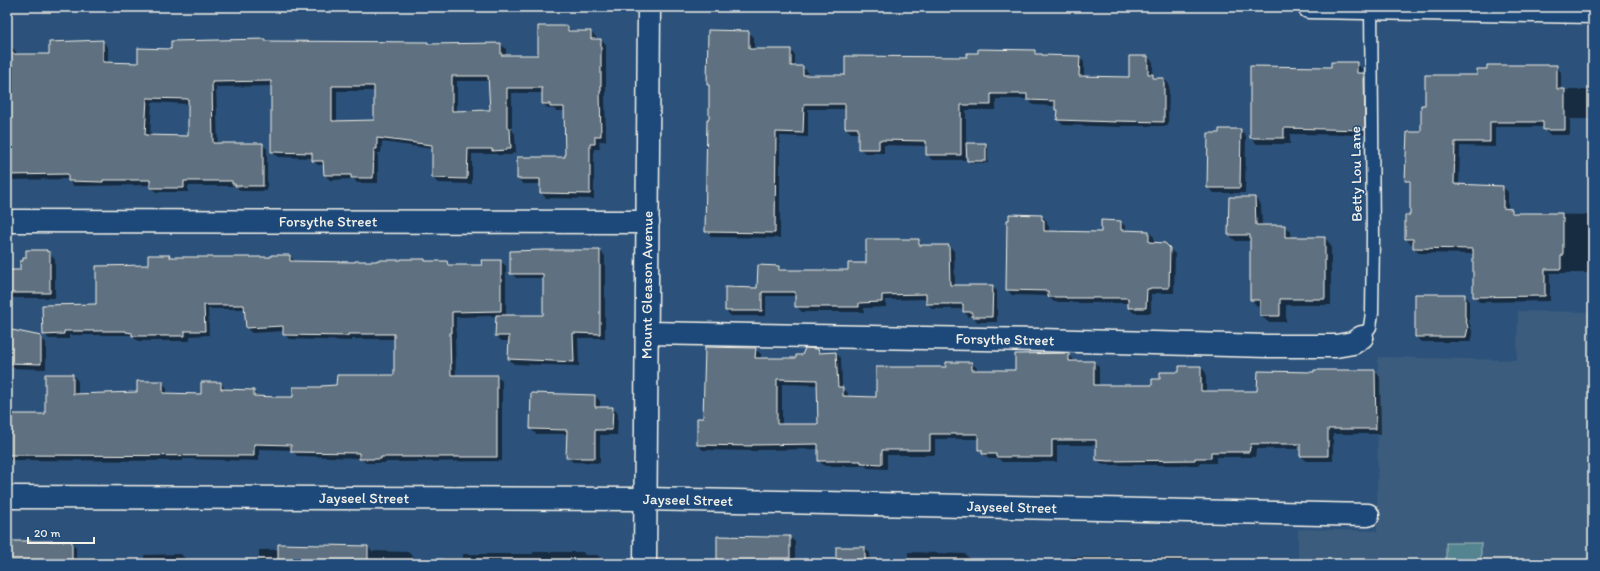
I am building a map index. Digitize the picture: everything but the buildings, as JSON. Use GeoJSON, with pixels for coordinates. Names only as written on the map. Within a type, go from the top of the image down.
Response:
{"type":"FeatureCollection","features":[{"type":"Feature","properties":{"kind":"street","name":"Mount Gleason Avenue"},"geometry":{"type":"LineString","coordinates":[[645,564],[649,7]]}},
{"type":"Feature","properties":{"kind":"street"},"geometry":{"type":"LineString","coordinates":[[1309,7],[1593,12]]}},
{"type":"Feature","properties":{"kind":"street","name":"Forsythe Street"},"geometry":{"type":"LineString","coordinates":[[7,221],[648,222]]}},
{"type":"Feature","properties":{"kind":"street","name":"Forsythe Street"},"geometry":{"type":"LineString","coordinates":[[647,333],[1297,346],[1336,346],[1353,343],[1362,337]]}},
{"type":"Feature","properties":{"kind":"street","name":"Jayseel Street"},"geometry":{"type":"LineString","coordinates":[[7,497],[646,499],[1368,515]]}},
{"type":"Feature","properties":{"kind":"lane","name":"Betty Lou Lane"},"geometry":{"type":"LineString","coordinates":[[1362,337],[1370,327],[1372,313],[1373,239],[1371,8]]}},
{"type":"Feature","properties":{"kind":"shaded area"},"geometry":{"type":"Polygon","coordinates":[[[1518,311],[1593,312],[1593,564],[1298,564],[1298,529],[1377,531],[1378,357],[1517,360],[1518,311]]]}},
{"type":"Feature","properties":{"kind":"green space"},"geometry":{"type":"Polygon","coordinates":[[[1446,543],[1481,543],[1481,564],[1446,564],[1446,543]]]}}]}
